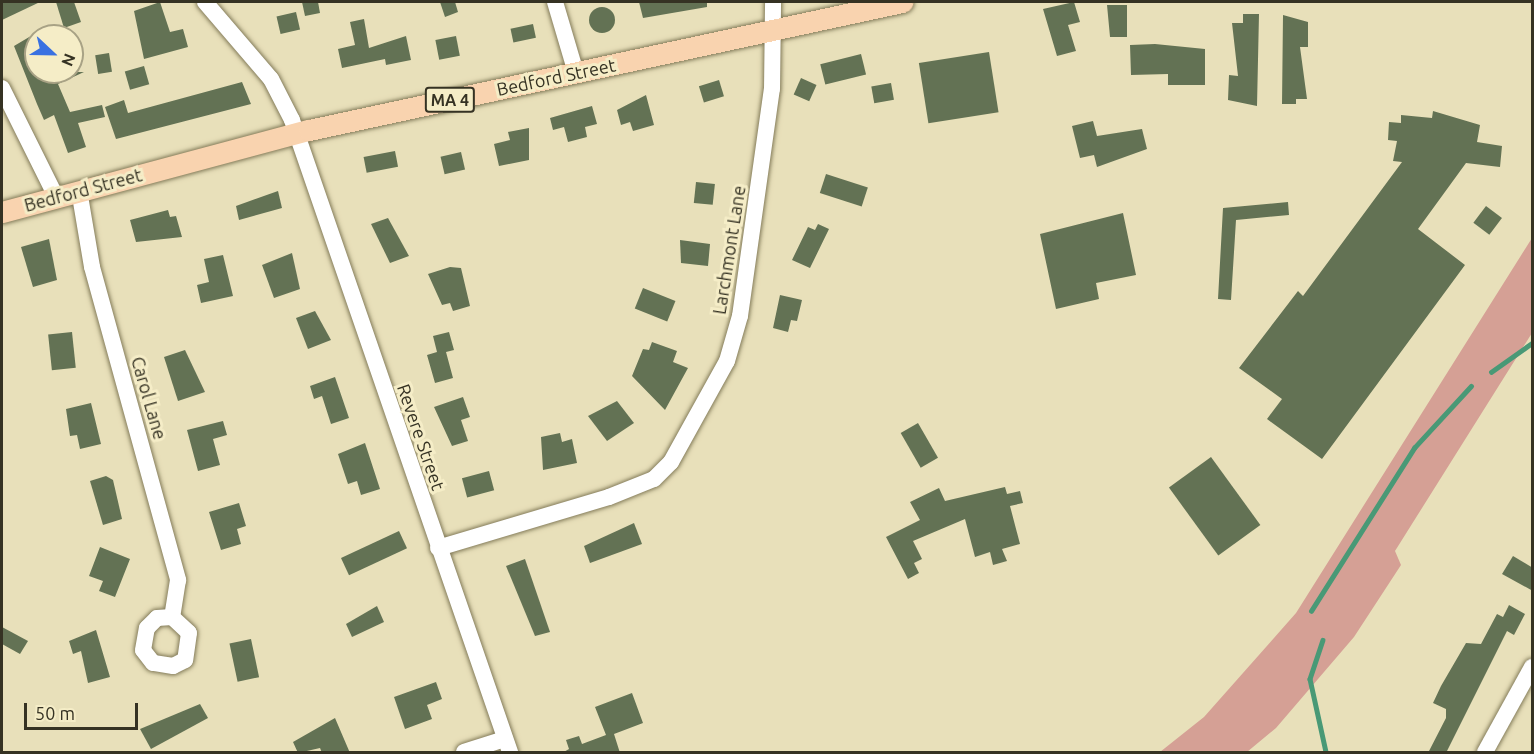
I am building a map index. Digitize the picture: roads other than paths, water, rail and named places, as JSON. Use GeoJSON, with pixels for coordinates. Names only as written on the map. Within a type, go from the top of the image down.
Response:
{"type":"FeatureCollection","features":[{"type":"Feature","properties":{"kind":"main road","name":"Bedford Street"},"geometry":{"type":"LineString","coordinates":[[2,212],[296,133],[902,2]]}},
{"type":"Feature","properties":{"kind":"street","name":"Revere Street"},"geometry":{"type":"LineString","coordinates":[[205,2],[271,80],[296,133],[507,746]]}},
{"type":"Feature","properties":{"kind":"street"},"geometry":{"type":"LineString","coordinates":[[555,2],[576,73]]}},
{"type":"Feature","properties":{"kind":"street","name":"Larchmont Lane"},"geometry":{"type":"LineString","coordinates":[[438,548],[609,497],[654,479],[671,462],[727,361],[740,316],[772,89],[770,31],[773,2]]}},
{"type":"Feature","properties":{"kind":"street"},"geometry":{"type":"LineString","coordinates":[[2,88],[56,196]]}},
{"type":"Feature","properties":{"kind":"street","name":"Carol Lane"},"geometry":{"type":"LineString","coordinates":[[78,190],[92,267],[178,580],[172,617]]}},
{"type":"Feature","properties":{"kind":"street"},"geometry":{"type":"LineString","coordinates":[[1485,753],[1533,668]]}},
{"type":"Feature","properties":{"kind":"street"},"geometry":{"type":"LineString","coordinates":[[464,753],[507,746]]}},
{"type":"Feature","properties":{"kind":"waterway"},"geometry":{"type":"LineString","coordinates":[[1491,372],[1532,343]]}},
{"type":"Feature","properties":{"kind":"waterway"},"geometry":{"type":"LineString","coordinates":[[1311,611],[1414,448],[1471,386]]}},
{"type":"Feature","properties":{"kind":"waterway"},"geometry":{"type":"LineString","coordinates":[[1323,640],[1310,679],[1326,752]]}}]}
